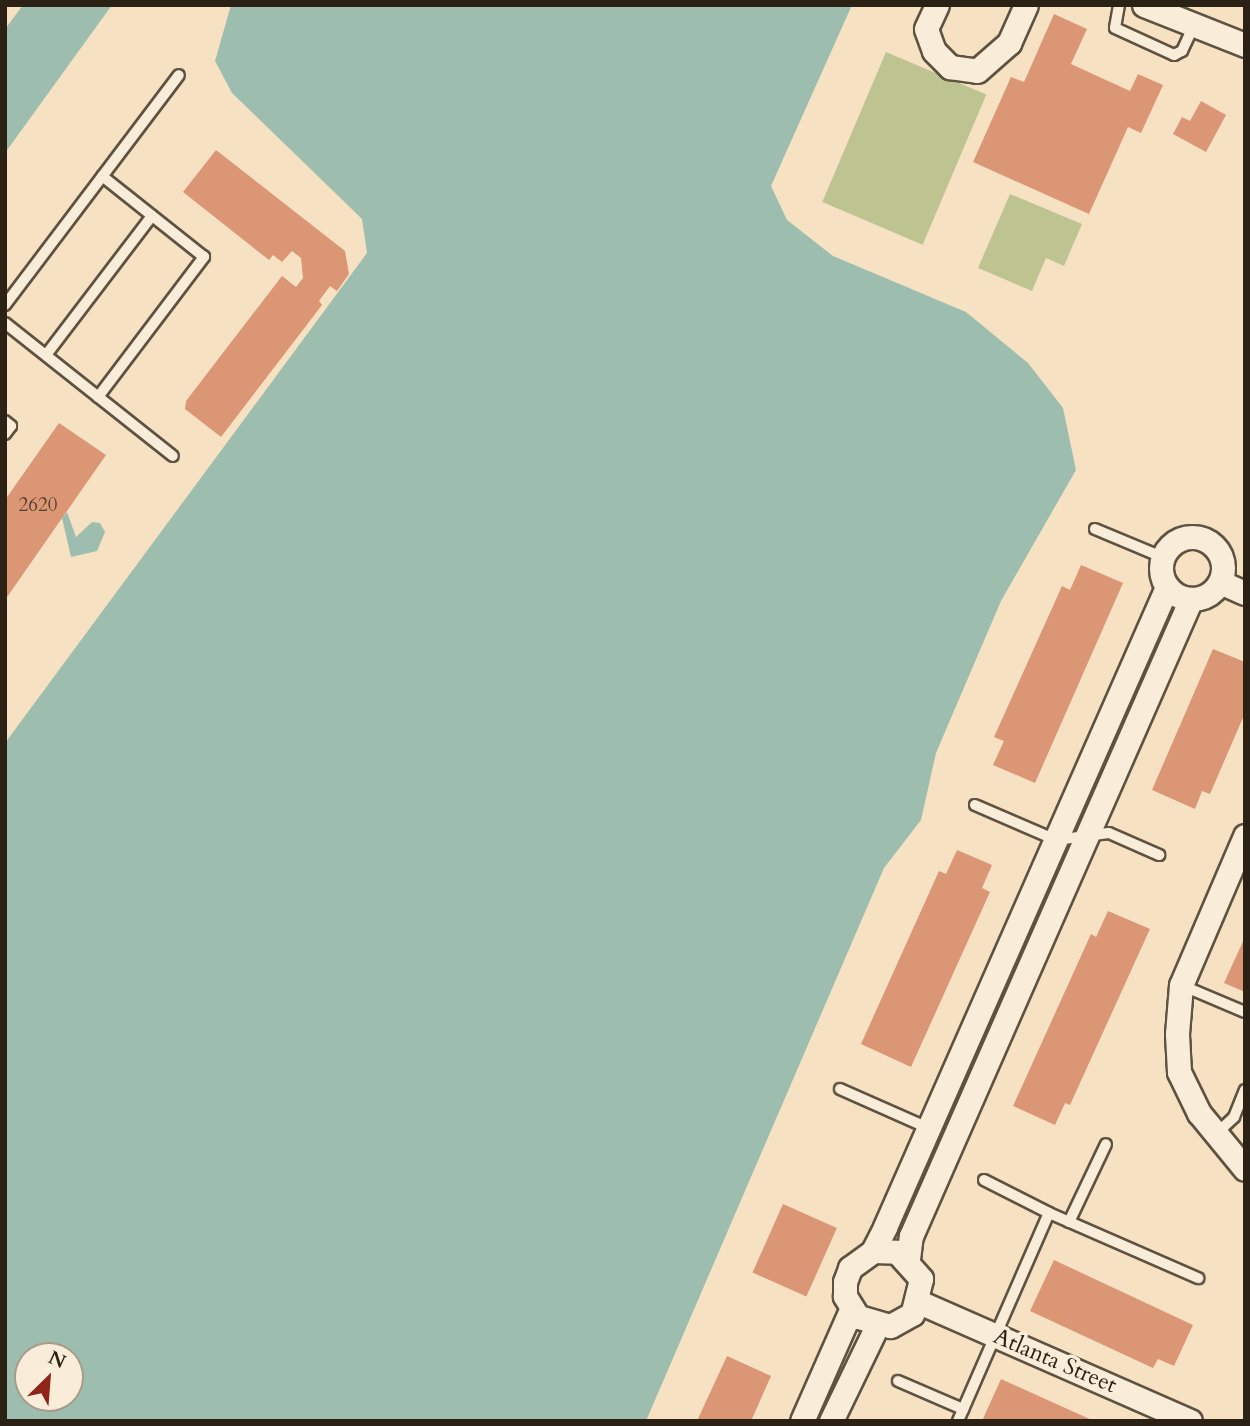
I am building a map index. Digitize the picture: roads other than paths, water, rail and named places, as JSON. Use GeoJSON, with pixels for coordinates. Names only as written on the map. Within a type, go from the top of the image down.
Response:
{"type":"FeatureCollection","features":[{"type":"Feature","properties":{"kind":"street"},"geometry":{"type":"LineString","coordinates":[[937,5],[926,29],[934,51],[950,67],[977,71],[1009,43],[1026,5]]}},
{"type":"Feature","properties":{"kind":"street"},"geometry":{"type":"LineString","coordinates":[[1144,5],[1193,27],[1245,45]]}},
{"type":"Feature","properties":{"kind":"street"},"geometry":{"type":"LineString","coordinates":[[873,1251],[1167,587],[1162,557],[1184,537],[1205,539],[1220,553],[1220,582],[1213,592],[1191,599],[1167,587]]}},
{"type":"Feature","properties":{"kind":"street"},"geometry":{"type":"LineString","coordinates":[[1220,582],[1245,593]]}},
{"type":"Feature","properties":{"kind":"street"},"geometry":{"type":"LineString","coordinates":[[908,1259],[873,1251],[860,1257],[847,1275],[845,1296],[851,1310],[877,1326],[902,1322],[919,1302],[921,1279],[908,1259],[911,1236],[1191,599]]}},
{"type":"Feature","properties":{"kind":"street"},"geometry":{"type":"LineString","coordinates":[[1245,836],[1238,867],[1181,985],[1180,1072],[1216,1134],[1245,1169]]}},
{"type":"Feature","properties":{"kind":"street","name":"Atlanta Street"},"geometry":{"type":"LineString","coordinates":[[919,1302],[1187,1419]]}},
{"type":"Feature","properties":{"kind":"street"},"geometry":{"type":"LineString","coordinates":[[802,1421],[851,1310]]}},
{"type":"Feature","properties":{"kind":"street"},"geometry":{"type":"LineString","coordinates":[[831,1421],[877,1326]]}},
{"type":"Feature","properties":{"kind":"lane"},"geometry":{"type":"LineString","coordinates":[[1119,5],[1115,29],[1174,55],[1182,51],[1193,27]]}},
{"type":"Feature","properties":{"kind":"lane"},"geometry":{"type":"LineString","coordinates":[[5,305],[179,75]]}},
{"type":"Feature","properties":{"kind":"lane"},"geometry":{"type":"LineString","coordinates":[[98,397],[204,257],[102,176]]}},
{"type":"Feature","properties":{"kind":"lane"},"geometry":{"type":"LineString","coordinates":[[46,355],[152,216]]}},
{"type":"Feature","properties":{"kind":"lane"},"geometry":{"type":"LineString","coordinates":[[5,323],[173,456]]}},
{"type":"Feature","properties":{"kind":"lane"},"geometry":{"type":"LineString","coordinates":[[5,421],[11,425],[5,433]]}},
{"type":"Feature","properties":{"kind":"lane"},"geometry":{"type":"LineString","coordinates":[[1095,529],[1162,557]]}},
{"type":"Feature","properties":{"kind":"lane"},"geometry":{"type":"LineString","coordinates":[[975,805],[1056,840],[1109,834],[1159,855]]}},
{"type":"Feature","properties":{"kind":"lane"},"geometry":{"type":"LineString","coordinates":[[1181,985],[1245,1012]]}},
{"type":"Feature","properties":{"kind":"lane"},"geometry":{"type":"LineString","coordinates":[[840,1088],[929,1128]]}},
{"type":"Feature","properties":{"kind":"lane"},"geometry":{"type":"LineString","coordinates":[[1216,1134],[1234,1117],[1245,1090]]}},
{"type":"Feature","properties":{"kind":"lane"},"geometry":{"type":"LineString","coordinates":[[1069,1222],[1106,1144]]}},
{"type":"Feature","properties":{"kind":"lane"},"geometry":{"type":"LineString","coordinates":[[984,1180],[1049,1213],[1198,1278]]}},
{"type":"Feature","properties":{"kind":"lane"},"geometry":{"type":"LineString","coordinates":[[958,1421],[1049,1213]]}},
{"type":"Feature","properties":{"kind":"lane"},"geometry":{"type":"LineString","coordinates":[[898,1381],[962,1409]]}}]}
